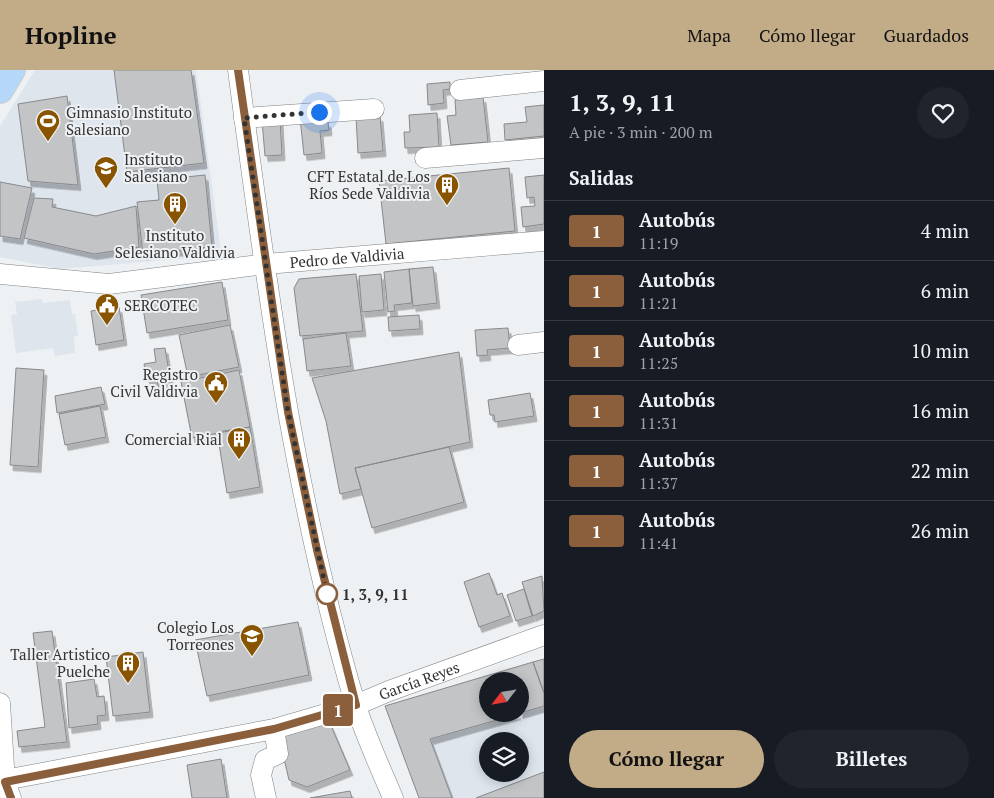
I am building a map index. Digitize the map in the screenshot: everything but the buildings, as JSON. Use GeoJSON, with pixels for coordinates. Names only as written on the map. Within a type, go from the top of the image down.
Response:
{"type":"FeatureCollection","features":[{"type":"Feature","properties":{"kind":"main road"},"geometry":{"type":"LineString","coordinates":[[0,90],[12,70]]}},
{"type":"Feature","properties":{"kind":"street"},"geometry":{"type":"LineString","coordinates":[[238,70],[286,402],[306,500],[356,705],[393,798]]}},
{"type":"Feature","properties":{"kind":"street"},"geometry":{"type":"LineString","coordinates":[[460,90],[544,81]]}},
{"type":"Feature","properties":{"kind":"street"},"geometry":{"type":"LineString","coordinates":[[244,118],[374,109]]}},
{"type":"Feature","properties":{"kind":"street"},"geometry":{"type":"LineString","coordinates":[[425,158],[544,148]]}},
{"type":"Feature","properties":{"kind":"street","name":"Pedro de Valdivia"},"geometry":{"type":"LineString","coordinates":[[0,274],[109,284],[266,264],[544,241]]}},
{"type":"Feature","properties":{"kind":"street"},"geometry":{"type":"LineString","coordinates":[[518,345],[544,342]]}},
{"type":"Feature","properties":{"kind":"street","name":"García Reyes"},"geometry":{"type":"LineString","coordinates":[[5,787],[274,729],[356,705],[389,690],[544,635]]}},
{"type":"Feature","properties":{"kind":"street"},"geometry":{"type":"LineString","coordinates":[[0,704],[5,787]]}},
{"type":"Feature","properties":{"kind":"street"},"geometry":{"type":"LineString","coordinates":[[266,798],[261,775],[265,760],[278,754],[274,729]]}},
{"type":"Feature","properties":{"kind":"shaded area","name":"Instituto Salesiano"},"geometry":{"type":"Polygon","coordinates":[[[35,70],[196,70],[221,251],[216,256],[60,269],[0,257],[0,126],[35,70]]]}},
{"type":"Feature","properties":{"kind":"shaded area"},"geometry":{"type":"Polygon","coordinates":[[[42,299],[43,303],[70,300],[72,314],[75,314],[78,336],[74,337],[75,353],[55,356],[53,348],[16,353],[11,315],[17,314],[15,302],[42,299]]]}},
{"type":"Feature","properties":{"kind":"shaded area"},"geometry":{"type":"Polygon","coordinates":[[[544,659],[544,798],[419,798],[385,706],[479,678],[479,722],[529,722],[529,672],[500,672],[544,659]]]}},
{"type":"Feature","properties":{"kind":"bus line","name":"1"},"geometry":{"type":"LineString","coordinates":[[11,798],[5,782],[274,729],[356,705],[317,550],[288,412],[274,327],[238,70]]}},
{"type":"Feature","properties":{"kind":"place","name":"Gimnasio Instituto Salesiano"},"geometry":{"type":"Point","coordinates":[48,142]}},
{"type":"Feature","properties":{"kind":"place","name":"Instituto Salesiano"},"geometry":{"type":"Point","coordinates":[106,189]}},
{"type":"Feature","properties":{"kind":"place","name":"CFT Estatal de Los Ríos Sede Valdivia"},"geometry":{"type":"Point","coordinates":[447,206]}},
{"type":"Feature","properties":{"kind":"place","name":"Instituto Selesiano Valdivia"},"geometry":{"type":"Point","coordinates":[175,225]}},
{"type":"Feature","properties":{"kind":"place","name":"SERCOTEC"},"geometry":{"type":"Point","coordinates":[107,326]}},
{"type":"Feature","properties":{"kind":"place","name":"Registro Civil Valdivia"},"geometry":{"type":"Point","coordinates":[216,404]}},
{"type":"Feature","properties":{"kind":"place","name":"Comercial Rial"},"geometry":{"type":"Point","coordinates":[239,460]}},
{"type":"Feature","properties":{"kind":"place","name":"1, 3, 9, 11"},"geometry":{"type":"Point","coordinates":[327,594]}},
{"type":"Feature","properties":{"kind":"place","name":"Colegio Los Torreones"},"geometry":{"type":"Point","coordinates":[252,657]}},
{"type":"Feature","properties":{"kind":"place","name":"Taller Artistico Puelche"},"geometry":{"type":"Point","coordinates":[128,684]}},
{"type":"Feature","properties":{"kind":"route"},"geometry":{"type":"LineString","coordinates":[[319,112],[244,118],[288,412],[327,594]]}}]}
